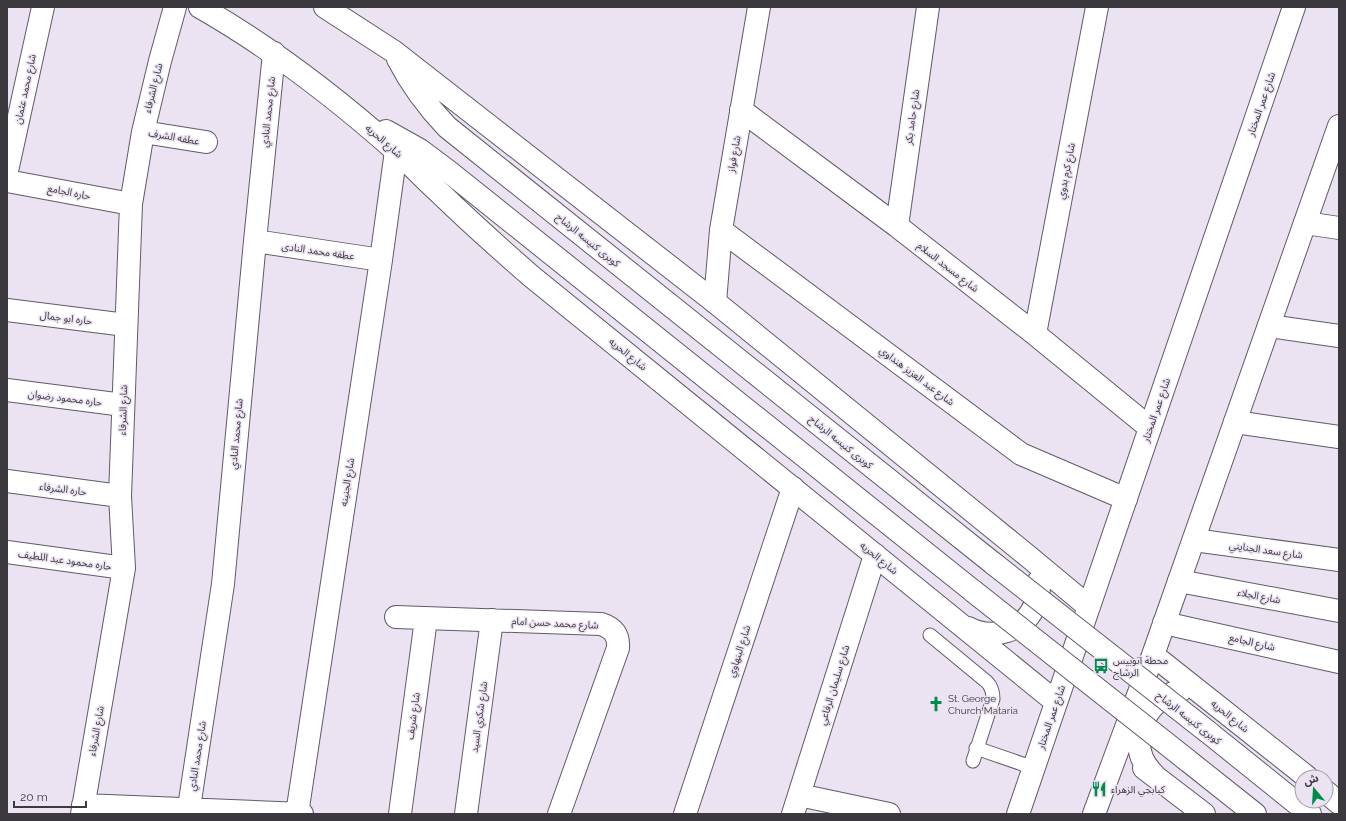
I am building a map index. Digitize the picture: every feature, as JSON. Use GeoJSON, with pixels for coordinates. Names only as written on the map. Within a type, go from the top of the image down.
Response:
{"type":"FeatureCollection","features":[{"type":"Feature","properties":{"kind":"street","name":"شارع محمد عثمان"},"geometry":{"type":"LineString","coordinates":[[7,170],[43,7]]}},
{"type":"Feature","properties":{"kind":"street","name":"شارع الشرفاء"},"geometry":{"type":"LineString","coordinates":[[82,809],[124,568],[120,496],[131,204],[143,132],[175,7]]}},
{"type":"Feature","properties":{"kind":"street","name":"شارع الحريه"},"geometry":{"type":"LineString","coordinates":[[200,7],[274,53],[317,85],[396,151],[531,276],[1056,702]]}},
{"type":"Feature","properties":{"kind":"street"},"geometry":{"type":"LineString","coordinates":[[325,7],[393,51],[715,302],[1089,607]]}},
{"type":"Feature","properties":{"kind":"street","name":"شارع فواز"},"geometry":{"type":"LineString","coordinates":[[715,302],[721,230],[759,7]]}},
{"type":"Feature","properties":{"kind":"street","name":"شارع حامد بكر"},"geometry":{"type":"LineString","coordinates":[[896,226],[928,7]]}},
{"type":"Feature","properties":{"kind":"street","name":"شارع كرم بدوي"},"geometry":{"type":"LineString","coordinates":[[1035,334],[1097,7]]}},
{"type":"Feature","properties":{"kind":"street","name":"شارع عمر المختار"},"geometry":{"type":"LineString","coordinates":[[1018,814],[1294,7]]}},
{"type":"Feature","properties":{"kind":"street","name":"كوبرى كنيسه الرشاح"},"geometry":{"type":"LineString","coordinates":[[393,51],[417,92],[447,127],[994,564],[1310,814]]}},
{"type":"Feature","properties":{"kind":"street","name":"شارع محمد النادي"},"geometry":{"type":"LineString","coordinates":[[188,812],[223,584],[274,53]]}},
{"type":"Feature","properties":{"kind":"street","name":"شارع مسجد السلام"},"geometry":{"type":"LineString","coordinates":[[742,110],[896,226],[1035,334],[1150,428]]}},
{"type":"Feature","properties":{"kind":"street"},"geometry":{"type":"LineString","coordinates":[[358,119],[390,132],[420,150],[1255,814]]}},
{"type":"Feature","properties":{"kind":"street","name":"عطفه الشرف"},"geometry":{"type":"LineString","coordinates":[[143,132],[206,142]]}},
{"type":"Feature","properties":{"kind":"street"},"geometry":{"type":"LineString","coordinates":[[1094,814],[1117,748],[1153,655],[1338,133]]}},
{"type":"Feature","properties":{"kind":"street","name":"شارع الجنينه"},"geometry":{"type":"LineString","coordinates":[[297,814],[381,260],[396,151]]}},
{"type":"Feature","properties":{"kind":"street","name":"حاره الجامع"},"geometry":{"type":"LineString","coordinates":[[7,181],[131,204]]}},
{"type":"Feature","properties":{"kind":"street"},"geometry":{"type":"LineString","coordinates":[[1305,223],[1339,228]]}},
{"type":"Feature","properties":{"kind":"street","name":"شارع عبد العزيز هنداوي"},"geometry":{"type":"LineString","coordinates":[[721,230],[1021,454],[1126,500]]}},
{"type":"Feature","properties":{"kind":"street","name":"عطفه محمد النادى"},"geometry":{"type":"LineString","coordinates":[[255,241],[381,260]]}},
{"type":"Feature","properties":{"kind":"street","name":"حاره ابو جمال"},"geometry":{"type":"LineString","coordinates":[[7,310],[126,325]]}},
{"type":"Feature","properties":{"kind":"street"},"geometry":{"type":"LineString","coordinates":[[1269,326],[1339,336]]}},
{"type":"Feature","properties":{"kind":"street","name":"حاره محمود رضوان"},"geometry":{"type":"LineString","coordinates":[[7,390],[123,405]]}},
{"type":"Feature","properties":{"kind":"street"},"geometry":{"type":"LineString","coordinates":[[1235,422],[1339,437]]}},
{"type":"Feature","properties":{"kind":"street","name":"حاره الشرفاء"},"geometry":{"type":"LineString","coordinates":[[7,481],[120,496]]}},
{"type":"Feature","properties":{"kind":"street","name":"شارع البنهاوي"},"geometry":{"type":"LineString","coordinates":[[685,814],[793,488]]}},
{"type":"Feature","properties":{"kind":"street","name":"شارع سعد الجنايني"},"geometry":{"type":"LineString","coordinates":[[1194,540],[1339,560]]}},
{"type":"Feature","properties":{"kind":"street","name":"حاره محمود عبد اللطيف"},"geometry":{"type":"LineString","coordinates":[[7,552],[124,568]]}},
{"type":"Feature","properties":{"kind":"street","name":"شارع سليمان الرفاعي"},"geometry":{"type":"LineString","coordinates":[[796,805],[875,555]]}},
{"type":"Feature","properties":{"kind":"street"},"geometry":{"type":"LineString","coordinates":[[963,626],[974,632],[998,634],[1021,624],[1030,615],[1036,604],[1039,592],[1039,580],[1036,568],[1029,557]]}},
{"type":"Feature","properties":{"kind":"street","name":"شارع الجلاء"},"geometry":{"type":"LineString","coordinates":[[1179,581],[1339,611]]}},
{"type":"Feature","properties":{"kind":"street","name":"شارع محمد حسن امام"},"geometry":{"type":"LineString","coordinates":[[396,618],[601,624],[611,629],[617,637],[618,648],[559,814]]}},
{"type":"Feature","properties":{"kind":"street","name":"شارع شريف"},"geometry":{"type":"LineString","coordinates":[[400,814],[426,618]]}},
{"type":"Feature","properties":{"kind":"street","name":"شارع شكري السيد"},"geometry":{"type":"LineString","coordinates":[[466,814],[492,620]]}},
{"type":"Feature","properties":{"kind":"street","name":"شارع الجامع"},"geometry":{"type":"LineString","coordinates":[[1164,623],[1339,662]]}},
{"type":"Feature","properties":{"kind":"street","name":"شارع الحريه"},"geometry":{"type":"LineString","coordinates":[[1153,655],[1297,769]]}},
{"type":"Feature","properties":{"kind":"street"},"geometry":{"type":"LineString","coordinates":[[1155,776],[1142,758],[1140,748],[1139,736],[1141,726],[1146,716],[1153,705],[1163,697],[1174,692],[1187,690],[1199,691]]}},
{"type":"Feature","properties":{"kind":"street"},"geometry":{"type":"LineString","coordinates":[[1117,748],[1204,814]]}},
{"type":"Feature","properties":{"kind":"street"},"geometry":{"type":"LineString","coordinates":[[796,805],[889,814]]}},
{"type":"Feature","properties":{"kind":"street"},"geometry":{"type":"LineString","coordinates":[[82,809],[302,814]]}},
{"type":"Feature","properties":{"kind":"lane"},"geometry":{"type":"LineString","coordinates":[[930,635],[987,682],[991,687],[993,699],[972,761]]}},
{"type":"Feature","properties":{"kind":"lane"},"geometry":{"type":"LineString","coordinates":[[976,748],[1034,768]]}},
{"type":"Feature","properties":{"kind":"place","name":"محطة اتوبيس الرشاح"},"geometry":{"type":"Point","coordinates":[1101,666]}},
{"type":"Feature","properties":{"kind":"place","name":"St. George Church Mataria"},"geometry":{"type":"Point","coordinates":[936,704]}},
{"type":"Feature","properties":{"kind":"place","name":"كبابجي الزهراء"},"geometry":{"type":"Point","coordinates":[1099,789]}}]}
